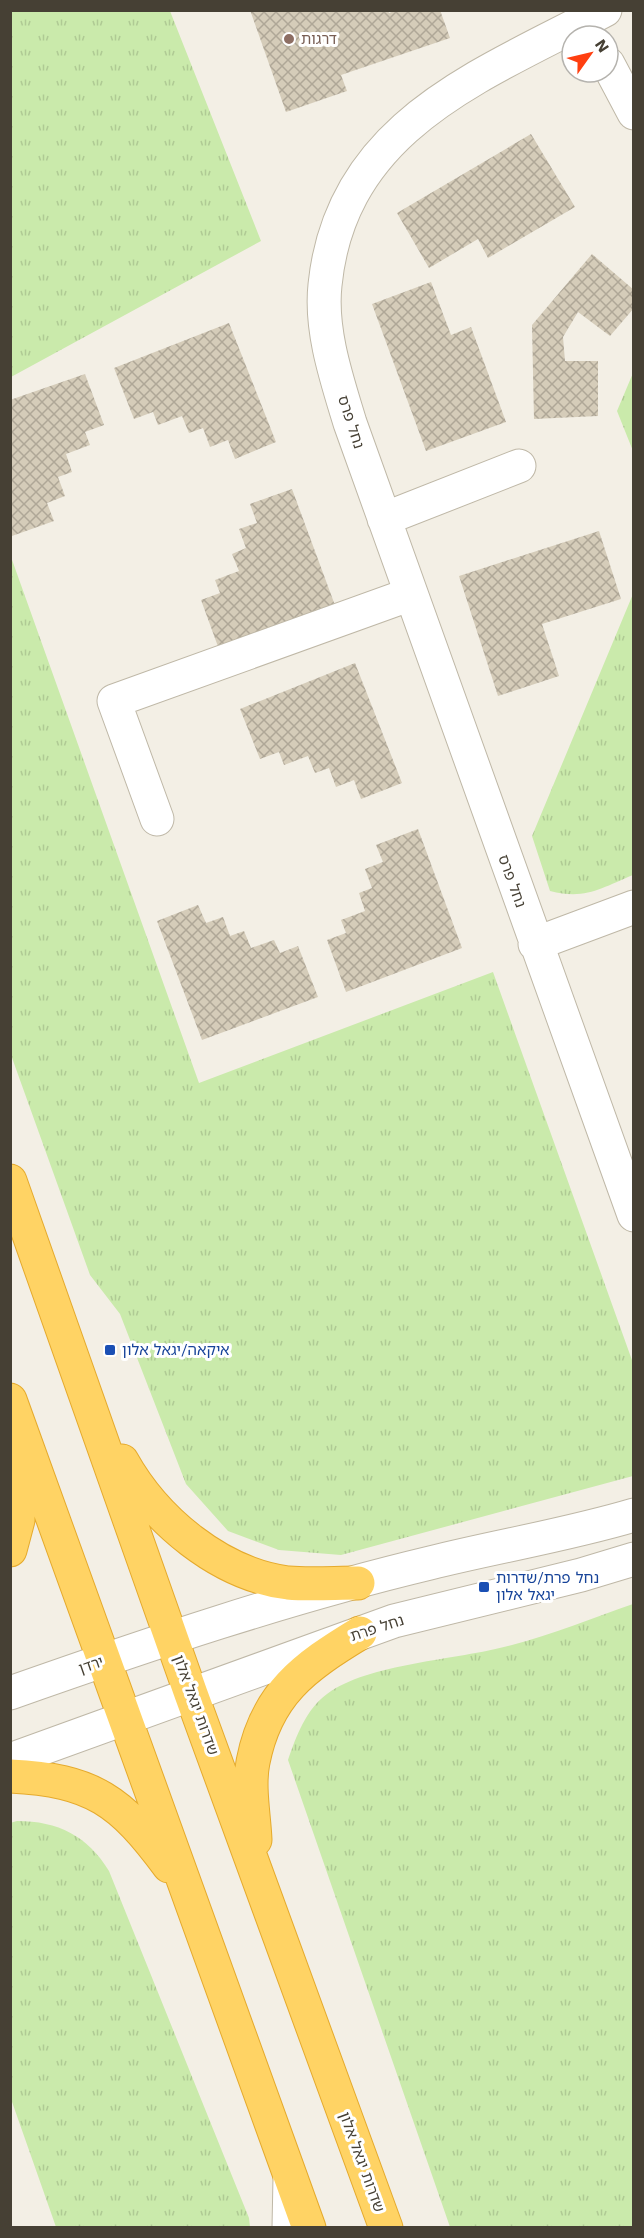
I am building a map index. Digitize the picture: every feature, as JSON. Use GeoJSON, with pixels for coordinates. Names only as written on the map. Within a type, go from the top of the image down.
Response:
{"type":"FeatureCollection","features":[{"type":"Feature","properties":{"kind":"highway","name":"שדרות יגאל אלון"},"geometry":{"type":"LineString","coordinates":[[10,1181],[191,1694],[386,2228]]}},
{"type":"Feature","properties":{"kind":"highway"},"geometry":{"type":"LineString","coordinates":[[87,1399],[137,1488],[175,1526],[212,1556],[247,1573],[288,1583],[358,1583]]}},
{"type":"Feature","properties":{"kind":"highway"},"geometry":{"type":"LineString","coordinates":[[10,1550],[18,1520],[14,1408]]}},
{"type":"Feature","properties":{"kind":"highway"},"geometry":{"type":"LineString","coordinates":[[14,1408],[309,2228]]}},
{"type":"Feature","properties":{"kind":"highway"},"geometry":{"type":"LineString","coordinates":[[257,1872],[253,1763],[267,1719],[285,1689],[308,1667],[360,1633]]}},
{"type":"Feature","properties":{"kind":"highway"},"geometry":{"type":"LineString","coordinates":[[10,1776],[48,1778],[84,1787],[116,1804],[146,1835],[190,1895]]}},
{"type":"Feature","properties":{"kind":"street","name":"נחל פרס"},"geometry":{"type":"LineString","coordinates":[[595,22],[458,88],[410,122],[375,157],[350,200],[333,244],[325,286],[327,330],[335,373],[350,423],[633,1215]]}},
{"type":"Feature","properties":{"kind":"street"},"geometry":{"type":"LineString","coordinates":[[618,84],[633,113]]}},
{"type":"Feature","properties":{"kind":"street"},"geometry":{"type":"LineString","coordinates":[[384,519],[519,466]]}},
{"type":"Feature","properties":{"kind":"street"},"geometry":{"type":"LineString","coordinates":[[157,819],[114,701],[411,594]]}},
{"type":"Feature","properties":{"kind":"street"},"geometry":{"type":"LineString","coordinates":[[535,944],[633,907]]}},
{"type":"Feature","properties":{"kind":"street"},"geometry":{"type":"LineString","coordinates":[[171,1636],[429,1563],[594,1527],[633,1515]]}},
{"type":"Feature","properties":{"kind":"street","name":"נחל פרת"},"geometry":{"type":"LineString","coordinates":[[126,1719],[360,1633],[633,1559]]}},
{"type":"Feature","properties":{"kind":"street","name":"ירדן"},"geometry":{"type":"LineString","coordinates":[[10,1693],[171,1636]]}},
{"type":"Feature","properties":{"kind":"street"},"geometry":{"type":"LineString","coordinates":[[10,1760],[126,1719]]}},
{"type":"Feature","properties":{"kind":"street"},"geometry":{"type":"LineString","coordinates":[[289,2172],[289,2228]]}},
{"type":"Feature","properties":{"kind":"green space"},"geometry":{"type":"Polygon","coordinates":[[[11,10],[170,11],[261,241],[11,377],[11,10]]]}},
{"type":"Feature","properties":{"kind":"green space"},"geometry":{"type":"Polygon","coordinates":[[[633,373],[633,451],[617,411],[633,373]]]}},
{"type":"Feature","properties":{"kind":"green space"},"geometry":{"type":"Polygon","coordinates":[[[11,557],[199,1083],[493,972],[633,1363],[633,1476],[341,1555],[279,1550],[228,1531],[186,1484],[120,1314],[90,1275],[11,1055],[11,557]]]}},
{"type":"Feature","properties":{"kind":"green space"},"geometry":{"type":"Polygon","coordinates":[[[633,594],[633,875],[584,893],[550,891],[532,836],[633,594]]]}},
{"type":"Feature","properties":{"kind":"green space"},"geometry":{"type":"Polygon","coordinates":[[[633,1604],[633,2227],[450,2227],[288,1760],[298,1733],[313,1707],[327,1694],[345,1684],[366,1675],[390,1669],[512,1645],[633,1604]]]}},
{"type":"Feature","properties":{"kind":"green space"},"geometry":{"type":"Polygon","coordinates":[[[17,1821],[46,1824],[70,1833],[92,1848],[109,1871],[249,2218],[250,2227],[56,2227],[11,2099],[10,1823],[17,1821]]]}},
{"type":"Feature","properties":{"kind":"building"},"geometry":{"type":"Polygon","coordinates":[[[250,10],[388,10],[389,13],[397,10],[440,10],[450,38],[341,75],[347,91],[286,112],[250,10]]]}},
{"type":"Feature","properties":{"kind":"building"},"geometry":{"type":"Polygon","coordinates":[[[531,134],[575,207],[488,258],[478,239],[429,268],[397,213],[531,134]]]}},
{"type":"Feature","properties":{"kind":"building"},"geometry":{"type":"Polygon","coordinates":[[[592,254],[634,290],[634,308],[610,336],[578,312],[563,337],[565,361],[598,361],[598,416],[534,419],[532,325],[592,254]]]}},
{"type":"Feature","properties":{"kind":"building"},"geometry":{"type":"Polygon","coordinates":[[[431,282],[451,335],[471,327],[506,422],[426,451],[372,304],[431,282]]]}},
{"type":"Feature","properties":{"kind":"building"},"geometry":{"type":"Polygon","coordinates":[[[229,323],[276,442],[235,459],[228,440],[210,447],[203,428],[189,433],[182,416],[158,425],[153,412],[134,419],[114,368],[229,323]]]}},
{"type":"Feature","properties":{"kind":"building"},"geometry":{"type":"Polygon","coordinates":[[[85,374],[104,425],[85,432],[90,445],[66,454],[72,472],[58,477],[65,496],[47,503],[54,521],[12,536],[10,400],[85,374]]]}},
{"type":"Feature","properties":{"kind":"building"},"geometry":{"type":"Polygon","coordinates":[[[292,489],[336,608],[220,652],[201,600],[220,593],[215,580],[239,571],[232,554],[246,548],[239,529],[257,523],[250,504],[292,489]]]}},
{"type":"Feature","properties":{"kind":"building"},"geometry":{"type":"Polygon","coordinates":[[[599,531],[621,599],[542,624],[559,676],[498,696],[459,576],[599,531]]]}},
{"type":"Feature","properties":{"kind":"building"},"geometry":{"type":"Polygon","coordinates":[[[355,663],[402,783],[361,799],[354,780],[336,787],[329,768],[315,773],[308,756],[284,765],[279,752],[260,759],[240,709],[355,663]]]}},
{"type":"Feature","properties":{"kind":"building"},"geometry":{"type":"Polygon","coordinates":[[[418,829],[462,948],[346,992],[327,940],[346,933],[341,920],[365,911],[359,893],[372,888],[365,869],[383,862],[376,845],[418,829]]]}},
{"type":"Feature","properties":{"kind":"building"},"geometry":{"type":"Polygon","coordinates":[[[198,905],[206,923],[223,917],[230,936],[244,931],[251,948],[274,940],[280,953],[298,946],[318,997],[202,1040],[157,921],[198,905]]]}},
{"type":"Feature","properties":{"kind":"place","name":"דרגות"},"geometry":{"type":"Point","coordinates":[289,39]}},
{"type":"Feature","properties":{"kind":"place","name":"איקאה/יגאל אלון"},"geometry":{"type":"Point","coordinates":[110,1350]}},
{"type":"Feature","properties":{"kind":"place","name":"נחל פרת/שדרות יגאל אלון"},"geometry":{"type":"Point","coordinates":[484,1587]}}]}
